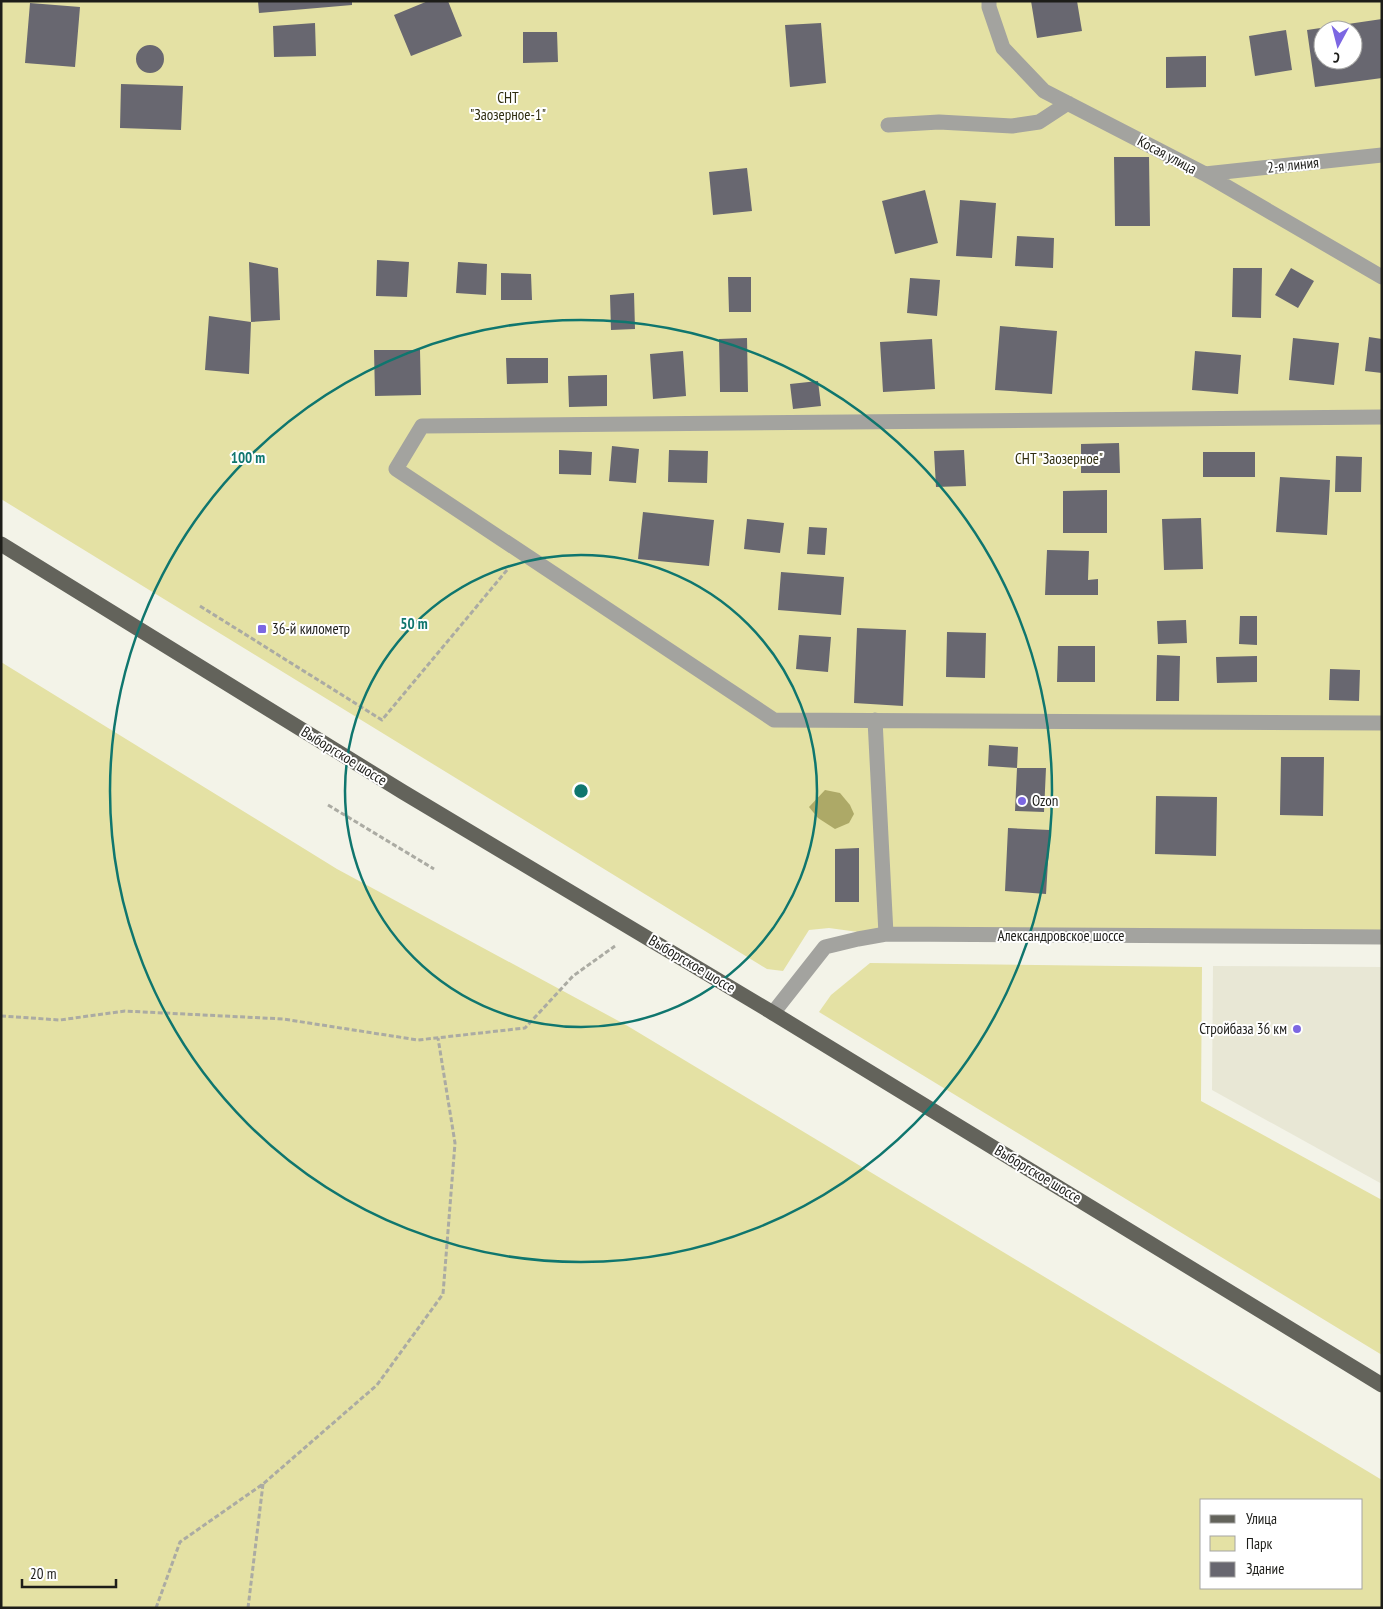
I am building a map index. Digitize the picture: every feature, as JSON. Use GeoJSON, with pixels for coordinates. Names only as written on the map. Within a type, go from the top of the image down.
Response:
{"type":"FeatureCollection","features":[{"type":"Feature","properties":{"kind":"main road","name":"Выборгское шоссе"},"geometry":{"type":"LineString","coordinates":[[1,544],[395,787],[773,1013],[1382,1385]]}},
{"type":"Feature","properties":{"kind":"street","name":"Косая улица"},"geometry":{"type":"LineString","coordinates":[[989,1],[989,7],[1003,48],[1044,91],[1205,174],[1382,277]]}},
{"type":"Feature","properties":{"kind":"street"},"geometry":{"type":"LineString","coordinates":[[888,125],[939,122],[1012,126],[1040,122],[1068,103]]}},
{"type":"Feature","properties":{"kind":"street","name":"2-я линия"},"geometry":{"type":"LineString","coordinates":[[1205,174],[1382,155]]}},
{"type":"Feature","properties":{"kind":"street"},"geometry":{"type":"LineString","coordinates":[[1382,417],[422,426],[396,469],[774,720],[1382,723]]}},
{"type":"Feature","properties":{"kind":"street"},"geometry":{"type":"LineString","coordinates":[[875,720],[886,934]]}},
{"type":"Feature","properties":{"kind":"street","name":"Александровское шоссе"},"geometry":{"type":"LineString","coordinates":[[773,1013],[825,947],[886,934],[1382,937]]}},
{"type":"Feature","properties":{"kind":"path"},"geometry":{"type":"LineString","coordinates":[[200,606],[382,720],[521,552]]}},
{"type":"Feature","properties":{"kind":"path"},"geometry":{"type":"LineString","coordinates":[[328,805],[434,869]]}},
{"type":"Feature","properties":{"kind":"path"},"geometry":{"type":"LineString","coordinates":[[1,1016],[60,1020],[125,1011],[283,1019],[418,1040],[525,1028],[573,976],[636,931]]}},
{"type":"Feature","properties":{"kind":"path"},"geometry":{"type":"LineString","coordinates":[[156,1608],[180,1542],[263,1484],[377,1384],[444,1294],[455,1144],[438,1038]]}},
{"type":"Feature","properties":{"kind":"path"},"geometry":{"type":"LineString","coordinates":[[248,1608],[263,1484]]}},
{"type":"Feature","properties":{"kind":"shaded area"},"geometry":{"type":"Polygon","coordinates":[[[825,790],[840,793],[850,805],[854,814],[849,823],[835,829],[818,818],[809,807],[825,790]]]}},
{"type":"Feature","properties":{"kind":"shaded area","name":"Стройбаза 36 км"},"geometry":{"type":"Polygon","coordinates":[[[1213,966],[1382,967],[1382,1184],[1212,1090],[1213,966]]]}},
{"type":"Feature","properties":{"kind":"green space"},"geometry":{"type":"Polygon","coordinates":[[[1,1],[1382,1],[1382,937],[880,935],[829,928],[809,930],[783,971],[767,969],[1,499],[1,1]],[[817,800],[810,807],[849,823],[817,800]]]}},
{"type":"Feature","properties":{"kind":"green space"},"geometry":{"type":"Polygon","coordinates":[[[1,662],[337,869],[626,1025],[1382,1480],[1382,1608],[1,1608],[1,662]]]}},
{"type":"Feature","properties":{"kind":"green space"},"geometry":{"type":"Polygon","coordinates":[[[870,963],[1202,967],[1201,1101],[1382,1200],[1382,1355],[819,1012],[831,995],[870,963]]]}},
{"type":"Feature","properties":{"kind":"building"},"geometry":{"type":"Polygon","coordinates":[[[258,1],[352,1],[352,5],[259,13],[258,1]]]}},
{"type":"Feature","properties":{"kind":"building"},"geometry":{"type":"Polygon","coordinates":[[[428,1],[448,1],[462,36],[411,56],[394,15],[428,1]]]}},
{"type":"Feature","properties":{"kind":"building"},"geometry":{"type":"Polygon","coordinates":[[[1031,1],[1077,1],[1082,31],[1037,38],[1031,1]]]}},
{"type":"Feature","properties":{"kind":"building"},"geometry":{"type":"Polygon","coordinates":[[[30,3],[80,7],[75,67],[25,63],[30,3]]]}},
{"type":"Feature","properties":{"kind":"building"},"geometry":{"type":"Polygon","coordinates":[[[1382,19],[1382,78],[1315,87],[1307,30],[1313,29],[1313,70],[1363,70],[1363,22],[1382,19]]]}},
{"type":"Feature","properties":{"kind":"building"},"geometry":{"type":"Polygon","coordinates":[[[315,23],[316,56],[274,57],[273,26],[315,23]]]}},
{"type":"Feature","properties":{"kind":"building"},"geometry":{"type":"Polygon","coordinates":[[[821,23],[826,83],[790,87],[785,25],[821,23]]]}},
{"type":"Feature","properties":{"kind":"building"},"geometry":{"type":"Polygon","coordinates":[[[1286,30],[1292,70],[1255,76],[1249,36],[1286,30]]]}},
{"type":"Feature","properties":{"kind":"building"},"geometry":{"type":"Polygon","coordinates":[[[523,32],[557,32],[558,62],[523,63],[523,32]]]}},
{"type":"Feature","properties":{"kind":"building"},"geometry":{"type":"Polygon","coordinates":[[[150,45],[160,49],[164,59],[160,69],[150,73],[140,69],[136,59],[140,49],[150,45]]]}},
{"type":"Feature","properties":{"kind":"building"},"geometry":{"type":"Polygon","coordinates":[[[1206,56],[1206,87],[1166,88],[1166,57],[1206,56]]]}},
{"type":"Feature","properties":{"kind":"building"},"geometry":{"type":"Polygon","coordinates":[[[121,84],[183,86],[181,130],[120,128],[121,84]]]}},
{"type":"Feature","properties":{"kind":"building"},"geometry":{"type":"Polygon","coordinates":[[[1114,157],[1149,157],[1150,226],[1115,226],[1114,157]]]}},
{"type":"Feature","properties":{"kind":"building"},"geometry":{"type":"Polygon","coordinates":[[[747,168],[752,211],[713,215],[709,172],[747,168]]]}},
{"type":"Feature","properties":{"kind":"building"},"geometry":{"type":"Polygon","coordinates":[[[925,190],[938,243],[895,254],[882,201],[925,190]]]}},
{"type":"Feature","properties":{"kind":"building"},"geometry":{"type":"Polygon","coordinates":[[[960,200],[996,203],[992,258],[956,256],[960,200]]]}},
{"type":"Feature","properties":{"kind":"building"},"geometry":{"type":"Polygon","coordinates":[[[1017,236],[1054,238],[1053,268],[1015,266],[1017,236]]]}},
{"type":"Feature","properties":{"kind":"building"},"geometry":{"type":"Polygon","coordinates":[[[377,260],[409,262],[407,297],[376,296],[377,260]]]}},
{"type":"Feature","properties":{"kind":"building"},"geometry":{"type":"Polygon","coordinates":[[[249,262],[278,268],[280,320],[251,322],[249,262]]]}},
{"type":"Feature","properties":{"kind":"building"},"geometry":{"type":"Polygon","coordinates":[[[458,262],[487,264],[486,295],[456,293],[458,262]]]}},
{"type":"Feature","properties":{"kind":"building"},"geometry":{"type":"Polygon","coordinates":[[[1233,268],[1262,268],[1261,318],[1232,317],[1233,268]]]}},
{"type":"Feature","properties":{"kind":"building"},"geometry":{"type":"Polygon","coordinates":[[[1291,268],[1314,281],[1298,308],[1275,295],[1291,268]]]}},
{"type":"Feature","properties":{"kind":"building"},"geometry":{"type":"Polygon","coordinates":[[[501,273],[531,274],[532,300],[501,300],[501,273]]]}},
{"type":"Feature","properties":{"kind":"building"},"geometry":{"type":"Polygon","coordinates":[[[728,277],[751,277],[751,312],[729,312],[728,277]]]}},
{"type":"Feature","properties":{"kind":"building"},"geometry":{"type":"Polygon","coordinates":[[[910,278],[940,280],[937,316],[907,313],[910,278]]]}},
{"type":"Feature","properties":{"kind":"building"},"geometry":{"type":"Polygon","coordinates":[[[634,293],[635,329],[611,330],[610,295],[634,293]]]}},
{"type":"Feature","properties":{"kind":"building"},"geometry":{"type":"Polygon","coordinates":[[[209,316],[251,322],[249,374],[205,370],[209,316]]]}},
{"type":"Feature","properties":{"kind":"building"},"geometry":{"type":"Polygon","coordinates":[[[1000,326],[1057,331],[1052,394],[995,390],[1000,326]]]}},
{"type":"Feature","properties":{"kind":"building"},"geometry":{"type":"Polygon","coordinates":[[[1369,337],[1382,339],[1382,373],[1365,371],[1369,337]]]}},
{"type":"Feature","properties":{"kind":"building"},"geometry":{"type":"Polygon","coordinates":[[[747,338],[748,392],[720,392],[719,339],[747,338]]]}},
{"type":"Feature","properties":{"kind":"building"},"geometry":{"type":"Polygon","coordinates":[[[1293,338],[1339,343],[1334,385],[1289,380],[1293,338]]]}},
{"type":"Feature","properties":{"kind":"building"},"geometry":{"type":"Polygon","coordinates":[[[932,339],[935,389],[883,392],[880,342],[932,339]]]}},
{"type":"Feature","properties":{"kind":"building"},"geometry":{"type":"Polygon","coordinates":[[[374,350],[420,350],[421,395],[375,396],[374,350]]]}},
{"type":"Feature","properties":{"kind":"building"},"geometry":{"type":"Polygon","coordinates":[[[683,351],[686,396],[653,399],[650,354],[683,351]]]}},
{"type":"Feature","properties":{"kind":"building"},"geometry":{"type":"Polygon","coordinates":[[[1195,351],[1241,355],[1238,394],[1192,390],[1195,351]]]}},
{"type":"Feature","properties":{"kind":"building"},"geometry":{"type":"Polygon","coordinates":[[[506,358],[548,358],[548,383],[507,384],[506,358]]]}},
{"type":"Feature","properties":{"kind":"building"},"geometry":{"type":"Polygon","coordinates":[[[607,375],[607,406],[569,407],[568,376],[607,375]]]}},
{"type":"Feature","properties":{"kind":"building"},"geometry":{"type":"Polygon","coordinates":[[[818,381],[821,406],[793,409],[790,384],[818,381]]]}},
{"type":"Feature","properties":{"kind":"building"},"geometry":{"type":"Polygon","coordinates":[[[1119,443],[1120,473],[1081,473],[1081,444],[1119,443]]]}},
{"type":"Feature","properties":{"kind":"building"},"geometry":{"type":"Polygon","coordinates":[[[612,446],[639,449],[636,483],[609,481],[612,446]]]}},
{"type":"Feature","properties":{"kind":"building"},"geometry":{"type":"Polygon","coordinates":[[[559,450],[592,452],[591,475],[559,474],[559,450]]]}},
{"type":"Feature","properties":{"kind":"building"},"geometry":{"type":"Polygon","coordinates":[[[669,450],[708,451],[707,483],[668,482],[669,450]]]}},
{"type":"Feature","properties":{"kind":"building"},"geometry":{"type":"Polygon","coordinates":[[[964,450],[966,486],[936,487],[934,451],[964,450]]]}},
{"type":"Feature","properties":{"kind":"building"},"geometry":{"type":"Polygon","coordinates":[[[1203,452],[1255,452],[1255,477],[1203,477],[1203,452]]]}},
{"type":"Feature","properties":{"kind":"building"},"geometry":{"type":"Polygon","coordinates":[[[1336,456],[1362,457],[1361,492],[1335,492],[1336,456]]]}},
{"type":"Feature","properties":{"kind":"building"},"geometry":{"type":"Polygon","coordinates":[[[1280,477],[1330,480],[1327,535],[1276,532],[1280,477]]]}},
{"type":"Feature","properties":{"kind":"building"},"geometry":{"type":"Polygon","coordinates":[[[1107,490],[1107,533],[1063,533],[1063,491],[1107,490]]]}},
{"type":"Feature","properties":{"kind":"building"},"geometry":{"type":"Polygon","coordinates":[[[643,512],[714,520],[709,566],[638,559],[643,512]]]}},
{"type":"Feature","properties":{"kind":"building"},"geometry":{"type":"Polygon","coordinates":[[[1201,518],[1203,569],[1164,570],[1162,519],[1201,518]]]}},
{"type":"Feature","properties":{"kind":"building"},"geometry":{"type":"Polygon","coordinates":[[[747,519],[784,523],[780,553],[744,549],[747,519]]]}},
{"type":"Feature","properties":{"kind":"building"},"geometry":{"type":"Polygon","coordinates":[[[809,527],[827,528],[825,555],[807,554],[809,527]]]}},
{"type":"Feature","properties":{"kind":"building"},"geometry":{"type":"Polygon","coordinates":[[[1047,550],[1089,551],[1088,580],[1098,579],[1098,595],[1045,595],[1047,550]]]}},
{"type":"Feature","properties":{"kind":"building"},"geometry":{"type":"Polygon","coordinates":[[[781,572],[844,577],[841,615],[778,610],[781,572]]]}},
{"type":"Feature","properties":{"kind":"building"},"geometry":{"type":"Polygon","coordinates":[[[1240,616],[1257,616],[1257,645],[1239,644],[1240,616]]]}},
{"type":"Feature","properties":{"kind":"building"},"geometry":{"type":"Polygon","coordinates":[[[1186,620],[1187,643],[1158,644],[1157,621],[1186,620]]]}},
{"type":"Feature","properties":{"kind":"building"},"geometry":{"type":"Polygon","coordinates":[[[857,628],[906,630],[903,706],[854,703],[857,628]]]}},
{"type":"Feature","properties":{"kind":"building"},"geometry":{"type":"Polygon","coordinates":[[[947,632],[986,633],[985,678],[946,677],[947,632]]]}},
{"type":"Feature","properties":{"kind":"building"},"geometry":{"type":"Polygon","coordinates":[[[799,635],[831,637],[828,672],[796,669],[799,635]]]}},
{"type":"Feature","properties":{"kind":"building"},"geometry":{"type":"Polygon","coordinates":[[[1058,646],[1095,646],[1095,682],[1057,682],[1058,646]]]}},
{"type":"Feature","properties":{"kind":"building"},"geometry":{"type":"Polygon","coordinates":[[[1157,655],[1180,656],[1179,701],[1156,701],[1157,655]]]}},
{"type":"Feature","properties":{"kind":"building"},"geometry":{"type":"Polygon","coordinates":[[[1257,656],[1257,682],[1217,683],[1216,657],[1257,656]]]}},
{"type":"Feature","properties":{"kind":"building"},"geometry":{"type":"Polygon","coordinates":[[[1330,669],[1360,670],[1359,701],[1329,700],[1330,669]]]}},
{"type":"Feature","properties":{"kind":"building"},"geometry":{"type":"Polygon","coordinates":[[[989,745],[1018,747],[1017,768],[988,766],[989,745]]]}},
{"type":"Feature","properties":{"kind":"building"},"geometry":{"type":"Polygon","coordinates":[[[1281,757],[1324,757],[1323,816],[1280,815],[1281,757]]]}},
{"type":"Feature","properties":{"kind":"building"},"geometry":{"type":"Polygon","coordinates":[[[1017,768],[1046,768],[1044,812],[1015,811],[1017,768]]]}},
{"type":"Feature","properties":{"kind":"building"},"geometry":{"type":"Polygon","coordinates":[[[1156,796],[1217,797],[1216,856],[1155,854],[1156,796]]]}},
{"type":"Feature","properties":{"kind":"building"},"geometry":{"type":"Polygon","coordinates":[[[1008,828],[1050,830],[1046,894],[1005,891],[1008,828]]]}},
{"type":"Feature","properties":{"kind":"building"},"geometry":{"type":"Polygon","coordinates":[[[859,848],[859,902],[835,902],[835,849],[859,848]]]}},
{"type":"Feature","properties":{"kind":"place","name":"36-й километр"},"geometry":{"type":"Point","coordinates":[262,629]}},
{"type":"Feature","properties":{"kind":"place","name":"Ozon"},"geometry":{"type":"Point","coordinates":[1022,801]}},
{"type":"Feature","properties":{"kind":"place","name":"Стройбаза 36 км"},"geometry":{"type":"Point","coordinates":[1297,1029]}},
{"type":"Feature","properties":{"kind":"park label","name":"СНТ \"Заозерное-1\""},"geometry":{"type":"Point","coordinates":[508,106]}},
{"type":"Feature","properties":{"kind":"park label","name":"СНТ \"Заозерное\""},"geometry":{"type":"Point","coordinates":[1059,459]}}]}
